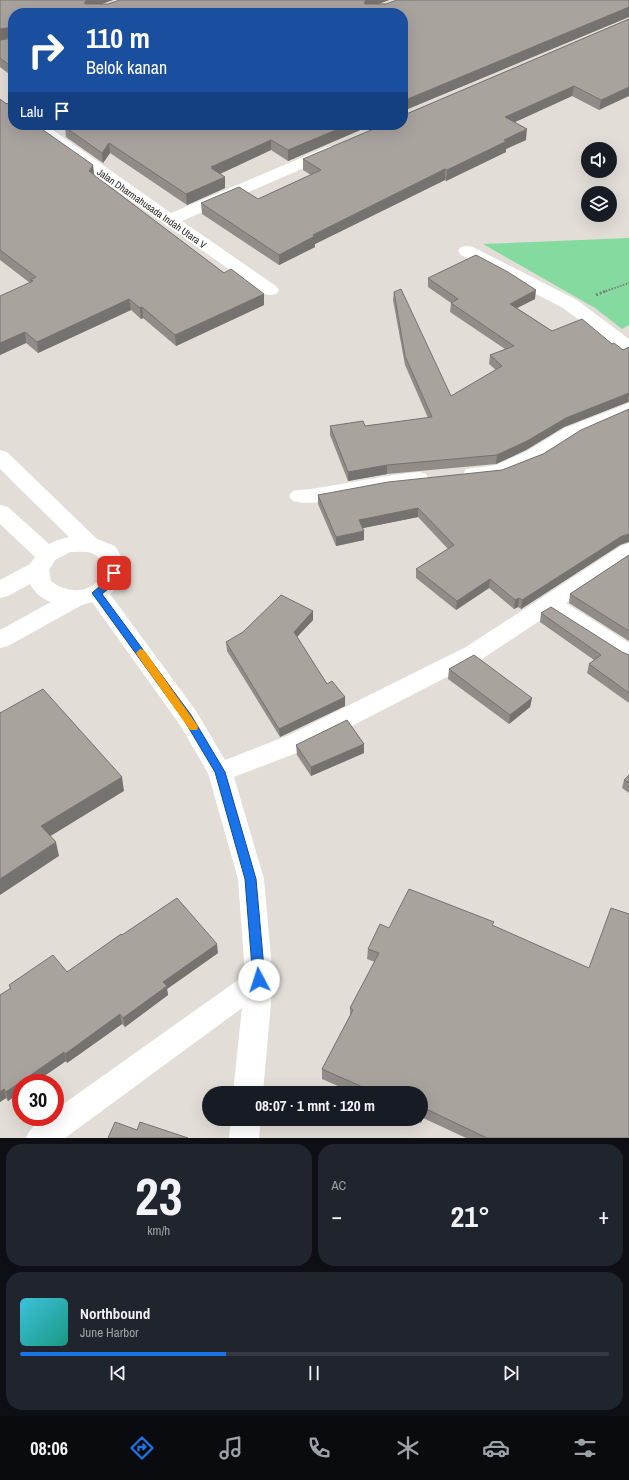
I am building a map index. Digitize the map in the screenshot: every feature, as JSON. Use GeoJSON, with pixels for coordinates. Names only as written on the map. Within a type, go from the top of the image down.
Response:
{"type":"FeatureCollection","features":[{"type":"Feature","properties":{"kind":"street","name":"Jalan Dharmahusada Indah Utara V"},"geometry":{"type":"LineString","coordinates":[[48,130],[58,134],[169,220],[270,290]]}},
{"type":"Feature","properties":{"kind":"street"},"geometry":{"type":"LineString","coordinates":[[169,220],[347,143]]}},
{"type":"Feature","properties":{"kind":"street"},"geometry":{"type":"LineString","coordinates":[[467,251],[570,304],[629,348]]}},
{"type":"Feature","properties":{"kind":"street"},"geometry":{"type":"LineString","coordinates":[[300,496],[315,496],[387,482],[500,471],[534,456],[572,433],[629,409]]}},
{"type":"Feature","properties":{"kind":"street"},"geometry":{"type":"LineString","coordinates":[[0,456],[89,544],[107,551],[115,565],[112,580],[86,596],[0,640]]}},
{"type":"Feature","properties":{"kind":"street"},"geometry":{"type":"LineString","coordinates":[[0,512],[43,562],[41,585],[54,595],[86,596],[188,718],[220,772],[251,879],[259,980],[249,1086]]}},
{"type":"Feature","properties":{"kind":"street"},"geometry":{"type":"LineString","coordinates":[[0,590],[66,545],[89,544]]}},
{"type":"Feature","properties":{"kind":"street"},"geometry":{"type":"LineString","coordinates":[[220,772],[298,742],[474,653],[551,604],[629,551]]}},
{"type":"Feature","properties":{"kind":"street"},"geometry":{"type":"LineString","coordinates":[[551,604],[629,654]]}},
{"type":"Feature","properties":{"kind":"street"},"geometry":{"type":"LineString","coordinates":[[41,1138],[259,980]]}},
{"type":"Feature","properties":{"kind":"street"},"geometry":{"type":"LineString","coordinates":[[244,1138],[245,1126]]}},
{"type":"Feature","properties":{"kind":"path"},"geometry":{"type":"LineString","coordinates":[[570,304],[629,283]]}},
{"type":"Feature","properties":{"kind":"green space"},"geometry":{"type":"Polygon","coordinates":[[[629,238],[629,325],[622,329],[595,308],[483,244],[629,238]]]}},
{"type":"Feature","properties":{"kind":"building"},"geometry":{"type":"Polygon","coordinates":[[[0,0],[87,0],[84,3],[108,4],[120,0],[366,0],[364,3],[365,4],[386,4],[397,0],[629,0],[629,7],[408,99],[408,8],[8,8],[8,28],[0,29],[0,0]]]}},
{"type":"Feature","properties":{"kind":"building"},"geometry":{"type":"Polygon","coordinates":[[[629,19],[629,87],[601,100],[574,86],[505,117],[527,129],[504,140],[507,141],[447,170],[445,169],[313,235],[315,236],[279,255],[201,203],[239,187],[258,199],[321,170],[303,159],[371,130],[408,130],[408,113],[629,19]]]}},
{"type":"Feature","properties":{"kind":"building"},"geometry":{"type":"Polygon","coordinates":[[[8,39],[8,64],[0,58],[0,40],[8,39]]]}},
{"type":"Feature","properties":{"kind":"building"},"geometry":{"type":"Polygon","coordinates":[[[0,99],[8,104],[8,130],[43,130],[93,165],[89,171],[224,273],[231,269],[264,294],[175,335],[142,307],[140,308],[129,299],[37,342],[25,332],[0,343],[0,296],[33,281],[30,280],[36,277],[0,250],[0,99]]]}},
{"type":"Feature","properties":{"kind":"building"},"geometry":{"type":"Polygon","coordinates":[[[69,130],[336,130],[288,150],[271,140],[211,167],[225,177],[186,194],[109,143],[102,153],[69,130]]]}},
{"type":"Feature","properties":{"kind":"building"},"geometry":{"type":"Polygon","coordinates":[[[476,255],[508,272],[536,290],[510,304],[552,331],[582,319],[612,344],[614,343],[623,350],[629,347],[629,393],[566,418],[527,441],[497,455],[387,465],[348,472],[330,426],[363,421],[365,426],[432,417],[405,356],[394,292],[401,289],[451,396],[502,366],[490,355],[514,346],[451,303],[458,299],[428,278],[476,255]]]}},
{"type":"Feature","properties":{"kind":"building"},"geometry":{"type":"Polygon","coordinates":[[[629,409],[629,534],[622,536],[522,600],[519,598],[515,600],[490,579],[457,601],[416,569],[454,545],[418,508],[359,520],[364,531],[336,537],[318,495],[388,482],[502,470],[543,454],[581,430],[629,409]]]}},
{"type":"Feature","properties":{"kind":"building"},"geometry":{"type":"Polygon","coordinates":[[[629,555],[629,631],[570,594],[629,555]]]}},
{"type":"Feature","properties":{"kind":"building"},"geometry":{"type":"Polygon","coordinates":[[[281,595],[313,611],[294,632],[327,684],[332,681],[345,697],[279,729],[226,642],[243,632],[281,595]]]}},
{"type":"Feature","properties":{"kind":"building"},"geometry":{"type":"Polygon","coordinates":[[[551,607],[629,655],[629,693],[589,664],[601,655],[541,613],[551,607]]]}},
{"type":"Feature","properties":{"kind":"building"},"geometry":{"type":"Polygon","coordinates":[[[474,655],[532,698],[510,715],[449,669],[474,655]]]}},
{"type":"Feature","properties":{"kind":"building"},"geometry":{"type":"Polygon","coordinates":[[[43,689],[122,777],[41,826],[56,842],[0,879],[0,713],[43,689]]]}},
{"type":"Feature","properties":{"kind":"building"},"geometry":{"type":"Polygon","coordinates":[[[347,720],[364,744],[311,767],[296,745],[347,720]]]}},
{"type":"Feature","properties":{"kind":"building"},"geometry":{"type":"Polygon","coordinates":[[[629,775],[629,783],[624,780],[629,775]]]}},
{"type":"Feature","properties":{"kind":"building"},"geometry":{"type":"Polygon","coordinates":[[[409,889],[494,922],[492,925],[589,968],[611,908],[629,914],[629,1138],[487,1138],[428,1110],[428,1086],[360,1086],[322,1069],[353,1010],[350,1008],[379,953],[368,949],[380,924],[389,928],[409,889]]]}},
{"type":"Feature","properties":{"kind":"building"},"geometry":{"type":"Polygon","coordinates":[[[177,898],[217,944],[163,982],[167,986],[123,1018],[120,1014],[65,1054],[64,1052],[32,1074],[12,1074],[12,1088],[6,1092],[4,1089],[0,1092],[0,995],[11,988],[9,985],[53,955],[67,972],[121,934],[122,935],[177,898]]]}},
{"type":"Feature","properties":{"kind":"building"},"geometry":{"type":"Polygon","coordinates":[[[115,1122],[137,1130],[140,1122],[188,1138],[108,1138],[115,1122]]]}},
{"type":"Feature","properties":{"kind":"slow traffic"},"geometry":{"type":"LineString","coordinates":[[140,653],[193,727]]}},
{"type":"Feature","properties":{"kind":"route"},"geometry":{"type":"LineString","coordinates":[[114,573],[112,580],[97,593],[188,718],[220,772],[251,879],[259,980]]}}]}
